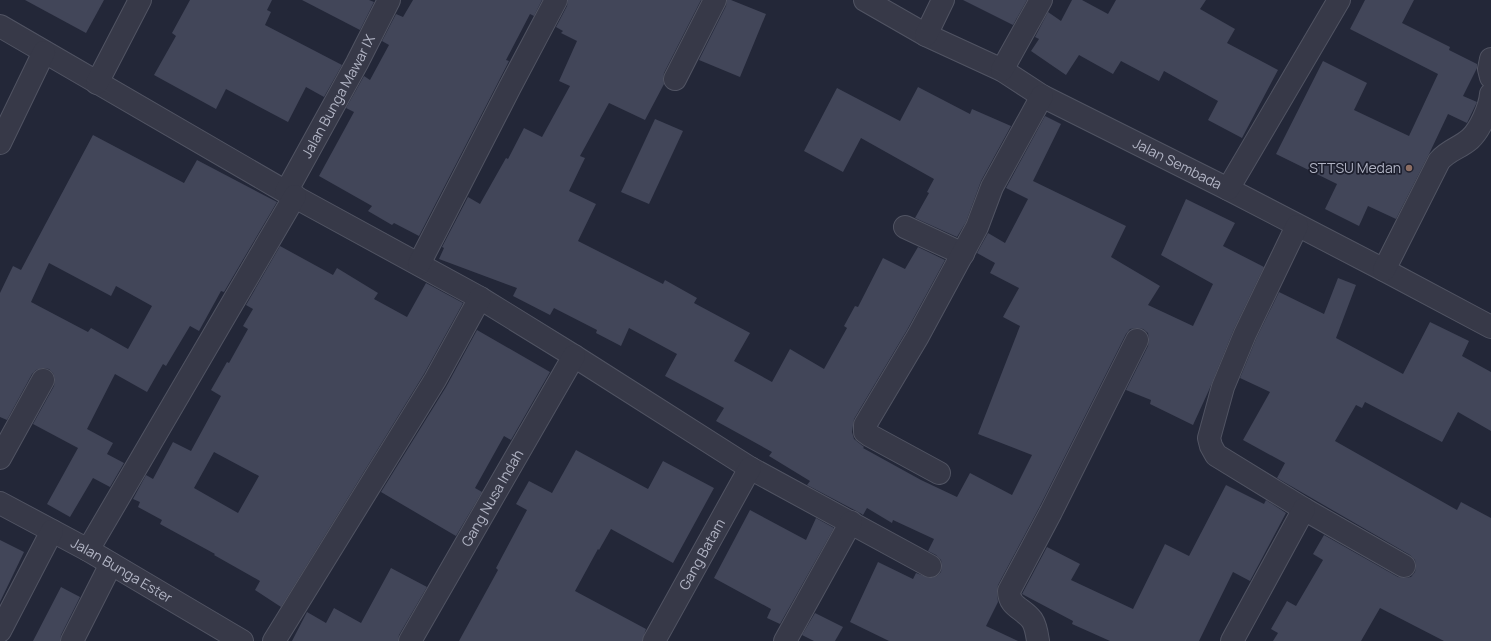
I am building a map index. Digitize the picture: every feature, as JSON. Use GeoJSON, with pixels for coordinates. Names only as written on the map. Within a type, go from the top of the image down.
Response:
{"type":"FeatureCollection","features":[{"type":"Feature","properties":{"kind":"street"},"geometry":{"type":"LineString","coordinates":[[97,83],[140,0]]}},
{"type":"Feature","properties":{"kind":"street","name":"Jalan Bunga Mawar IX"},"geometry":{"type":"LineString","coordinates":[[88,550],[291,194],[389,0]]}},
{"type":"Feature","properties":{"kind":"street"},"geometry":{"type":"LineString","coordinates":[[419,264],[556,0]]}},
{"type":"Feature","properties":{"kind":"street"},"geometry":{"type":"LineString","coordinates":[[675,79],[715,0]]}},
{"type":"Feature","properties":{"kind":"street","name":"Jalan Sembada"},"geometry":{"type":"LineString","coordinates":[[865,0],[926,35],[1002,70],[1042,96],[1228,189],[1491,327]]}},
{"type":"Feature","properties":{"kind":"street"},"geometry":{"type":"LineString","coordinates":[[926,35],[943,0]]}},
{"type":"Feature","properties":{"kind":"street"},"geometry":{"type":"LineString","coordinates":[[1002,70],[1041,0]]}},
{"type":"Feature","properties":{"kind":"street"},"geometry":{"type":"LineString","coordinates":[[1228,189],[1339,0]]}},
{"type":"Feature","properties":{"kind":"street"},"geometry":{"type":"LineString","coordinates":[[0,26],[291,194],[480,298],[750,468],[930,566]]}},
{"type":"Feature","properties":{"kind":"street"},"geometry":{"type":"LineString","coordinates":[[0,143],[44,52]]}},
{"type":"Feature","properties":{"kind":"street"},"geometry":{"type":"LineString","coordinates":[[1491,58],[1489,69],[1491,77]]}},
{"type":"Feature","properties":{"kind":"street"},"geometry":{"type":"LineString","coordinates":[[1384,270],[1439,161],[1445,154],[1470,140],[1476,133],[1483,120],[1491,94]]}},
{"type":"Feature","properties":{"kind":"street"},"geometry":{"type":"LineString","coordinates":[[939,472],[869,435],[865,432],[864,428],[918,336],[963,254],[977,227],[992,187],[1042,96]]}},
{"type":"Feature","properties":{"kind":"street"},"geometry":{"type":"LineString","coordinates":[[1297,226],[1245,334],[1223,386],[1209,438],[1210,446],[1216,455],[1304,509],[1404,566]]}},
{"type":"Feature","properties":{"kind":"street"},"geometry":{"type":"LineString","coordinates":[[905,227],[963,254]]}},
{"type":"Feature","properties":{"kind":"street"},"geometry":{"type":"LineString","coordinates":[[274,641],[435,380],[480,298]]}},
{"type":"Feature","properties":{"kind":"street"},"geometry":{"type":"LineString","coordinates":[[1038,641],[1037,633],[1032,620],[1012,603],[1009,598],[1009,591],[1051,512],[1137,340]]}},
{"type":"Feature","properties":{"kind":"street","name":"Gang Nusa Indah"},"geometry":{"type":"LineString","coordinates":[[410,641],[574,356]]}},
{"type":"Feature","properties":{"kind":"street"},"geometry":{"type":"LineString","coordinates":[[0,458],[43,380]]}},
{"type":"Feature","properties":{"kind":"street","name":"Gang Batam"},"geometry":{"type":"LineString","coordinates":[[654,641],[750,468]]}},
{"type":"Feature","properties":{"kind":"street","name":"Jalan Bunga Ester"},"geometry":{"type":"LineString","coordinates":[[0,503],[88,550],[242,641]]}},
{"type":"Feature","properties":{"kind":"street"},"geometry":{"type":"LineString","coordinates":[[1232,641],[1304,509]]}},
{"type":"Feature","properties":{"kind":"street"},"geometry":{"type":"LineString","coordinates":[[786,641],[851,522]]}},
{"type":"Feature","properties":{"kind":"street"},"geometry":{"type":"LineString","coordinates":[[0,631],[52,531]]}},
{"type":"Feature","properties":{"kind":"street"},"geometry":{"type":"LineString","coordinates":[[72,641],[112,564]]}},
{"type":"Feature","properties":{"kind":"building"},"geometry":{"type":"Polygon","coordinates":[[[25,0],[104,0],[86,33],[25,0]]]}},
{"type":"Feature","properties":{"kind":"building"},"geometry":{"type":"Polygon","coordinates":[[[190,0],[272,0],[267,10],[271,12],[265,25],[342,65],[324,97],[306,87],[288,122],[226,89],[216,109],[154,75],[176,36],[172,33],[190,0]]]}},
{"type":"Feature","properties":{"kind":"building"},"geometry":{"type":"Polygon","coordinates":[[[302,0],[369,0],[374,2],[360,30],[302,0]]]}},
{"type":"Feature","properties":{"kind":"building"},"geometry":{"type":"Polygon","coordinates":[[[413,0],[542,0],[534,16],[530,14],[506,60],[509,61],[419,236],[394,223],[392,225],[368,211],[372,206],[319,176],[354,112],[346,108],[364,76],[370,80],[389,45],[382,41],[396,14],[403,17],[413,0]]]}},
{"type":"Feature","properties":{"kind":"building"},"geometry":{"type":"Polygon","coordinates":[[[568,0],[701,0],[664,73],[664,84],[645,120],[609,103],[580,156],[585,158],[569,191],[596,204],[578,241],[663,284],[665,280],[697,298],[694,303],[750,333],[734,361],[772,382],[790,349],[824,369],[847,328],[844,326],[855,306],[858,307],[883,258],[905,269],[918,247],[945,260],[907,330],[854,419],[852,432],[854,439],[864,447],[863,448],[921,480],[957,497],[970,473],[1012,495],[1032,455],[978,434],[1020,326],[1003,317],[1019,288],[990,273],[995,263],[977,253],[988,233],[1005,243],[1028,199],[1006,188],[1045,116],[1061,124],[1033,181],[1126,226],[1111,257],[1160,286],[1148,305],[1193,326],[1213,284],[1161,255],[1186,199],[1235,223],[1223,246],[1264,267],[1234,329],[1193,425],[1150,404],[1151,400],[1126,390],[1148,346],[1149,340],[1148,333],[1143,329],[1130,329],[1126,334],[1040,506],[998,585],[998,602],[986,626],[1018,641],[889,641],[850,622],[878,562],[913,579],[916,573],[930,578],[937,576],[941,572],[941,560],[936,555],[928,551],[934,539],[893,520],[892,523],[867,508],[863,515],[807,485],[810,481],[769,456],[772,452],[716,421],[724,408],[665,376],[677,354],[629,328],[621,346],[596,333],[597,330],[554,308],[550,315],[513,296],[517,288],[439,259],[444,248],[442,247],[468,197],[480,204],[506,158],[508,159],[524,128],[542,137],[570,86],[559,81],[577,41],[561,33],[563,31],[556,27],[567,6],[568,0]]]}},
{"type":"Feature","properties":{"kind":"building"},"geometry":{"type":"Polygon","coordinates":[[[727,0],[731,0],[766,14],[740,77],[699,60],[726,6],[727,0]]]}},
{"type":"Feature","properties":{"kind":"building"},"geometry":{"type":"Polygon","coordinates":[[[963,0],[1027,0],[1013,25],[963,0]]]}},
{"type":"Feature","properties":{"kind":"building"},"geometry":{"type":"Polygon","coordinates":[[[1072,0],[1082,0],[1108,14],[1116,0],[1206,0],[1200,9],[1235,29],[1227,43],[1278,70],[1242,138],[1208,120],[1218,101],[1164,71],[1159,81],[1121,61],[1113,74],[1079,55],[1066,75],[1031,51],[1039,39],[1035,37],[1048,12],[1061,21],[1072,0]]]}},
{"type":"Feature","properties":{"kind":"building"},"geometry":{"type":"Polygon","coordinates":[[[1365,0],[1414,0],[1402,23],[1450,47],[1449,50],[1477,64],[1477,68],[1463,96],[1477,102],[1467,123],[1448,114],[1396,219],[1368,206],[1359,226],[1325,209],[1337,184],[1276,154],[1323,61],[1367,83],[1354,110],[1409,136],[1438,74],[1350,29],[1365,0]]]}},
{"type":"Feature","properties":{"kind":"building"},"geometry":{"type":"Polygon","coordinates":[[[918,87],[970,114],[972,109],[1011,126],[981,181],[966,222],[957,237],[915,218],[929,193],[927,192],[934,179],[861,138],[843,172],[804,151],[837,88],[900,121],[918,87]]]}},
{"type":"Feature","properties":{"kind":"building"},"geometry":{"type":"Polygon","coordinates":[[[655,119],[683,131],[649,204],[621,192],[655,119]]]}},
{"type":"Feature","properties":{"kind":"building"},"geometry":{"type":"Polygon","coordinates":[[[93,135],[184,183],[197,160],[277,202],[224,292],[221,291],[199,331],[190,326],[166,366],[163,364],[147,392],[115,374],[87,429],[113,443],[107,454],[124,463],[110,487],[93,478],[70,517],[47,504],[78,448],[33,424],[54,386],[55,379],[53,373],[49,369],[43,368],[36,370],[32,374],[7,420],[0,417],[0,293],[13,266],[21,270],[93,135]],[[49,263],[31,302],[88,332],[91,328],[128,349],[152,306],[116,286],[111,296],[49,263]]]}},
{"type":"Feature","properties":{"kind":"building"},"geometry":{"type":"Polygon","coordinates":[[[280,246],[333,275],[337,268],[378,293],[374,299],[407,317],[426,283],[463,303],[424,374],[281,607],[255,590],[260,581],[160,524],[162,520],[138,507],[140,502],[133,499],[146,475],[153,479],[173,442],[191,451],[221,396],[211,390],[227,362],[229,363],[248,329],[243,326],[253,309],[246,305],[280,246]],[[214,452],[194,488],[238,513],[259,476],[214,452]]]}},
{"type":"Feature","properties":{"kind":"building"},"geometry":{"type":"Polygon","coordinates":[[[1338,278],[1356,285],[1336,338],[1403,374],[1430,322],[1469,341],[1462,356],[1491,372],[1491,431],[1458,412],[1442,442],[1365,402],[1362,408],[1356,405],[1335,441],[1457,510],[1461,502],[1491,518],[1491,641],[1444,641],[1380,608],[1361,641],[1273,641],[1278,633],[1271,629],[1287,601],[1296,606],[1323,560],[1313,554],[1324,535],[1398,577],[1411,577],[1415,572],[1415,560],[1410,555],[1277,478],[1285,463],[1243,440],[1270,392],[1240,378],[1256,339],[1279,292],[1324,314],[1338,278]]]}},
{"type":"Feature","properties":{"kind":"building"},"geometry":{"type":"Polygon","coordinates":[[[477,330],[550,372],[511,440],[504,436],[475,488],[482,492],[456,536],[381,492],[446,387],[477,330]]]}},
{"type":"Feature","properties":{"kind":"building"},"geometry":{"type":"Polygon","coordinates":[[[576,450],[648,489],[663,461],[714,488],[673,563],[611,529],[575,591],[646,629],[642,641],[459,641],[498,570],[496,568],[527,510],[516,504],[529,481],[552,493],[576,450]]]}},
{"type":"Feature","properties":{"kind":"building"},"geometry":{"type":"Polygon","coordinates":[[[1226,485],[1264,504],[1266,500],[1286,513],[1250,581],[1233,572],[1199,641],[1110,641],[1072,624],[1073,621],[1022,594],[1047,547],[1080,564],[1071,580],[1133,609],[1165,544],[1189,556],[1226,485]]]}},
{"type":"Feature","properties":{"kind":"building"},"geometry":{"type":"Polygon","coordinates":[[[750,510],[806,540],[816,518],[834,528],[780,624],[767,618],[771,609],[714,578],[750,510]]]}},
{"type":"Feature","properties":{"kind":"building"},"geometry":{"type":"Polygon","coordinates":[[[0,540],[24,552],[0,602],[0,540]]]}},
{"type":"Feature","properties":{"kind":"building"},"geometry":{"type":"Polygon","coordinates":[[[391,568],[427,587],[399,635],[398,641],[292,641],[307,612],[326,623],[334,608],[361,623],[391,568]]]}},
{"type":"Feature","properties":{"kind":"building"},"geometry":{"type":"Polygon","coordinates":[[[61,587],[80,597],[61,635],[60,641],[33,641],[61,587]]]}},
{"type":"Feature","properties":{"kind":"building"},"geometry":{"type":"Polygon","coordinates":[[[815,613],[843,627],[835,641],[814,641],[802,635],[815,613]]]}},
{"type":"Feature","properties":{"kind":"place","name":"STTSU Medan"},"geometry":{"type":"Point","coordinates":[1409,168]}}]}
